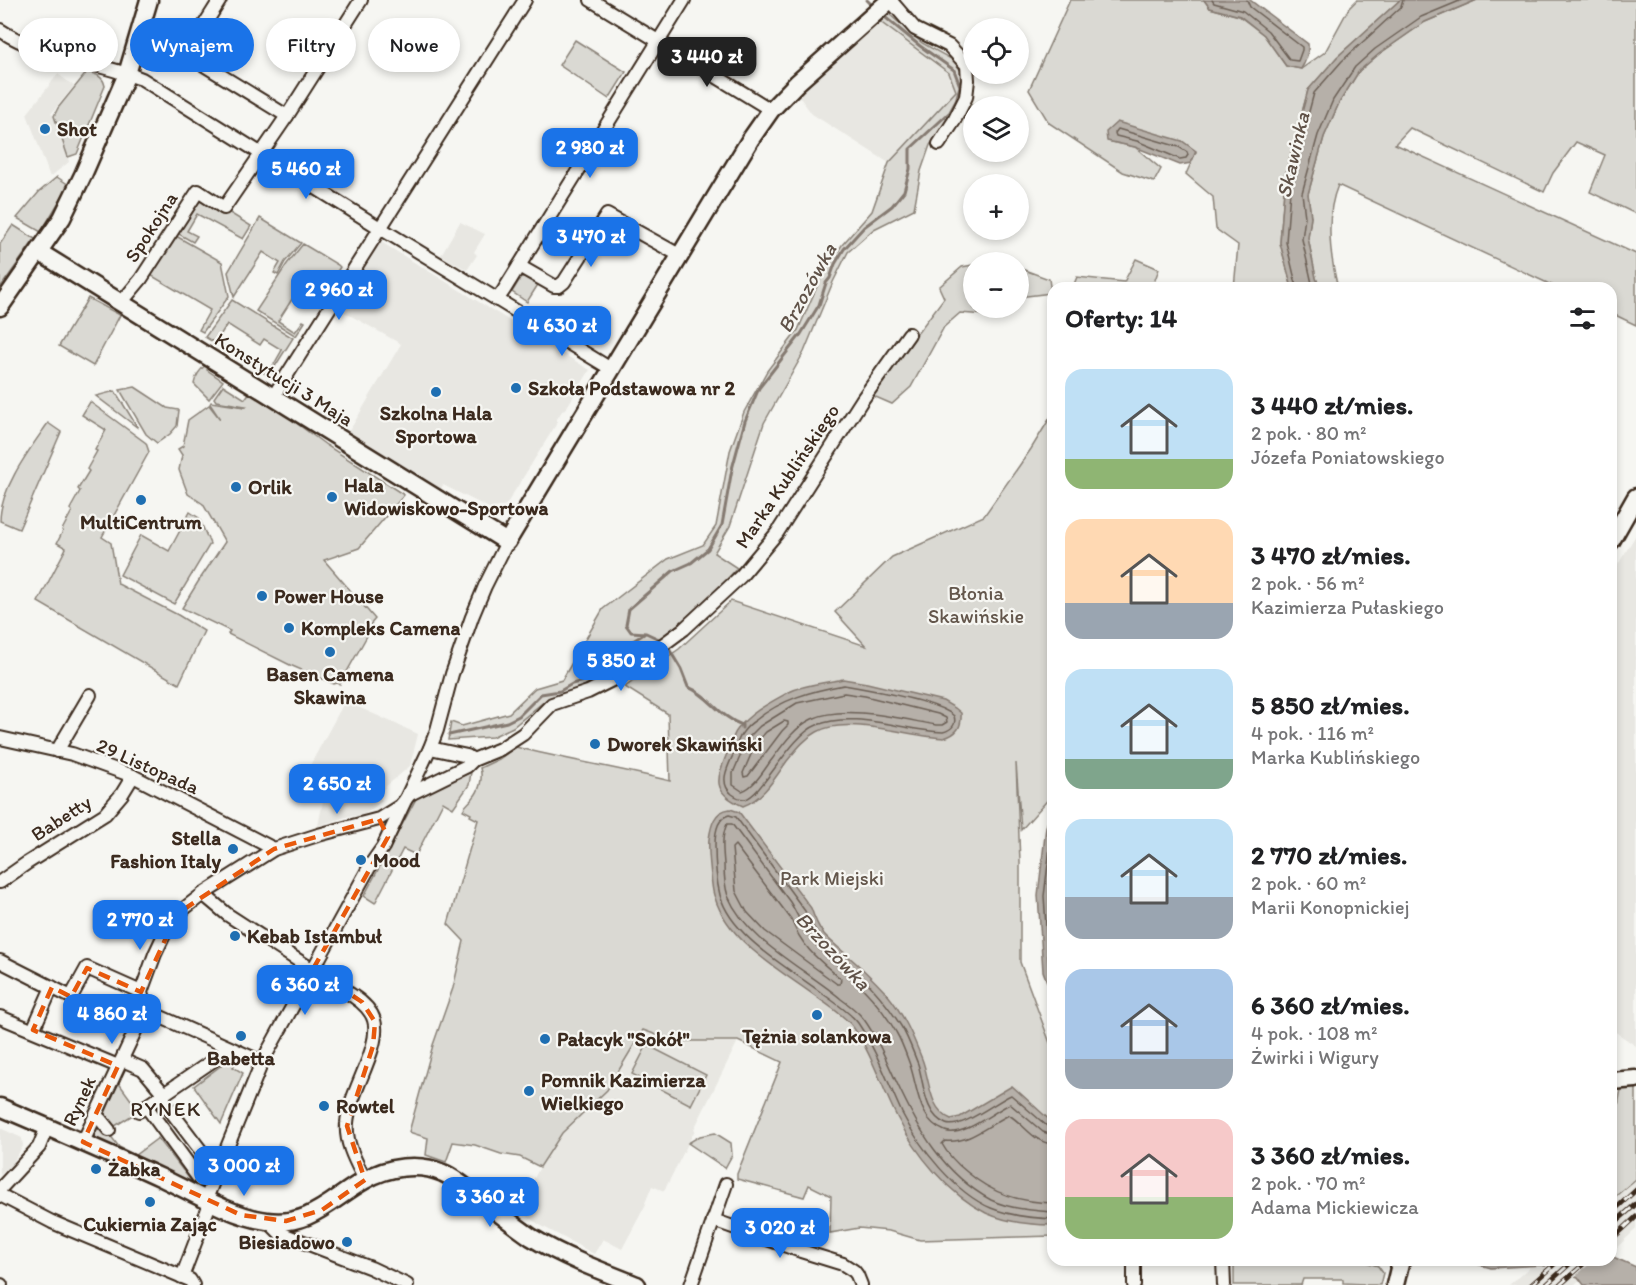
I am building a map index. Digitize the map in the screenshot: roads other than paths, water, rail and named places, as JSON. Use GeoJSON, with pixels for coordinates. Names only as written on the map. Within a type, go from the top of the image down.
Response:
{"type":"FeatureCollection","features":[{"type":"Feature","properties":{"kind":"street"},"geometry":{"type":"LineString","coordinates":[[0,307],[67,209],[128,74],[149,0]]}},
{"type":"Feature","properties":{"kind":"street"},"geometry":{"type":"LineString","coordinates":[[220,0],[186,54],[287,116]]}},
{"type":"Feature","properties":{"kind":"street"},"geometry":{"type":"LineString","coordinates":[[261,155],[362,0]]}},
{"type":"Feature","properties":{"kind":"street"},"geometry":{"type":"LineString","coordinates":[[273,397],[525,0]]}},
{"type":"Feature","properties":{"kind":"street"},"geometry":{"type":"LineString","coordinates":[[591,0],[771,110]]}},
{"type":"Feature","properties":{"kind":"street"},"geometry":{"type":"LineString","coordinates":[[497,300],[684,0]]}},
{"type":"Feature","properties":{"kind":"street"},"geometry":{"type":"LineString","coordinates":[[182,1277],[208,1200],[262,1062],[371,864],[383,847],[410,794],[437,730],[452,674],[485,586],[507,542],[611,369],[677,253],[750,140],[771,110],[797,83],[890,0],[915,29],[949,46],[967,65],[966,97],[939,144]]}},
{"type":"Feature","properties":{"kind":"street"},"geometry":{"type":"LineString","coordinates":[[0,30],[28,46],[142,80],[611,369]]}},
{"type":"Feature","properties":{"kind":"street","name":"Spokojna"},"geometry":{"type":"LineString","coordinates":[[121,303],[141,279],[198,191],[224,208],[261,155]]}},
{"type":"Feature","properties":{"kind":"street"},"geometry":{"type":"LineString","coordinates":[[519,266],[555,286],[560,286],[607,215],[677,253]]}},
{"type":"Feature","properties":{"kind":"street","name":"Konstytucji 3 Maja"},"geometry":{"type":"LineString","coordinates":[[39,252],[507,542]]}},
{"type":"Feature","properties":{"kind":"street","name":"Marka Kublińskiego"},"geometry":{"type":"LineString","coordinates":[[410,794],[467,766],[473,760],[500,749],[523,734],[552,704],[588,692],[622,675],[684,629],[741,576],[777,533],[862,400],[909,334]]}},
{"type":"Feature","properties":{"kind":"street"},"geometry":{"type":"LineString","coordinates":[[1617,530],[1636,497]]}},
{"type":"Feature","properties":{"kind":"street"},"geometry":{"type":"LineString","coordinates":[[57,751],[90,695]]}},
{"type":"Feature","properties":{"kind":"street","name":"29 Listopada"},"geometry":{"type":"LineString","coordinates":[[0,738],[72,754],[133,776],[274,849]]}},
{"type":"Feature","properties":{"kind":"street"},"geometry":{"type":"LineString","coordinates":[[430,748],[467,756],[473,760]]}},
{"type":"Feature","properties":{"kind":"street","name":"Babetty"},"geometry":{"type":"LineString","coordinates":[[0,882],[105,814],[122,794],[133,776]]}},
{"type":"Feature","properties":{"kind":"street"},"geometry":{"type":"LineString","coordinates":[[262,1062],[144,1010],[141,992],[170,922],[177,914],[208,898],[274,849],[379,819],[400,806],[410,794]]}},
{"type":"Feature","properties":{"kind":"street"},"geometry":{"type":"LineString","coordinates":[[379,819],[388,837]]}},
{"type":"Feature","properties":{"kind":"street"},"geometry":{"type":"LineString","coordinates":[[208,898],[267,941],[362,1002],[375,1022],[373,1046],[349,1107],[346,1125],[355,1162],[365,1180]]}},
{"type":"Feature","properties":{"kind":"street"},"geometry":{"type":"LineString","coordinates":[[0,961],[71,997],[87,968],[141,992]]}},
{"type":"Feature","properties":{"kind":"street"},"geometry":{"type":"LineString","coordinates":[[33,1030],[52,987]]}},
{"type":"Feature","properties":{"kind":"street","name":"Rynek"},"geometry":{"type":"LineString","coordinates":[[144,1010],[123,1064],[83,1142],[208,1200],[250,1218],[269,1222]]}},
{"type":"Feature","properties":{"kind":"street"},"geometry":{"type":"LineString","coordinates":[[0,1017],[123,1064],[143,1069],[164,1094],[164,1102],[214,1168]]}},
{"type":"Feature","properties":{"kind":"street"},"geometry":{"type":"LineString","coordinates":[[200,1180],[142,1109],[224,1053]]}},
{"type":"Feature","properties":{"kind":"street"},"geometry":{"type":"LineString","coordinates":[[1617,1081],[1636,1079]]}},
{"type":"Feature","properties":{"kind":"street"},"geometry":{"type":"LineString","coordinates":[[0,1107],[83,1142]]}},
{"type":"Feature","properties":{"kind":"street"},"geometry":{"type":"LineString","coordinates":[[100,1119],[109,1130]]}},
{"type":"Feature","properties":{"kind":"street"},"geometry":{"type":"LineString","coordinates":[[0,1189],[39,1147],[47,1127]]}},
{"type":"Feature","properties":{"kind":"street"},"geometry":{"type":"LineString","coordinates":[[269,1222],[304,1217],[322,1210],[365,1180],[384,1172],[408,1167],[424,1168],[444,1173],[459,1182],[543,1244],[637,1285]]}},
{"type":"Feature","properties":{"kind":"street"},"geometry":{"type":"LineString","coordinates":[[691,1285],[726,1184]]}},
{"type":"Feature","properties":{"kind":"street"},"geometry":{"type":"LineString","coordinates":[[0,1195],[62,1227],[190,1280],[194,1285]]}},
{"type":"Feature","properties":{"kind":"street"},"geometry":{"type":"LineString","coordinates":[[304,1217],[305,1242]]}},
{"type":"Feature","properties":{"kind":"street"},"geometry":{"type":"LineString","coordinates":[[713,1220],[843,1264],[854,1271],[861,1285]]}},
{"type":"Feature","properties":{"kind":"street"},"geometry":{"type":"LineString","coordinates":[[269,1222],[280,1233],[371,1268],[406,1285]]}},
{"type":"Feature","properties":{"kind":"street"},"geometry":{"type":"LineString","coordinates":[[1134,1266],[1134,1285]]}},
{"type":"Feature","properties":{"kind":"street"},"geometry":{"type":"LineString","coordinates":[[1223,1266],[1224,1285]]}},
{"type":"Feature","properties":{"kind":"street"},"geometry":{"type":"LineString","coordinates":[[1395,1285],[1400,1266]]}},
{"type":"Feature","properties":{"kind":"water"},"geometry":{"type":"Polygon","coordinates":[[[1204,0],[1250,0],[1308,44],[1307,57],[1301,69],[1286,66],[1264,35],[1240,16],[1210,8],[1204,0]]]}},
{"type":"Feature","properties":{"kind":"water","name":"Skawinka"},"geometry":{"type":"Polygon","coordinates":[[[1400,0],[1477,0],[1425,22],[1359,71],[1339,103],[1324,137],[1308,194],[1311,217],[1308,238],[1318,282],[1290,282],[1280,243],[1285,176],[1308,90],[1337,57],[1400,0]]]}},
{"type":"Feature","properties":{"kind":"water"},"geometry":{"type":"Polygon","coordinates":[[[1117,122],[1182,141],[1196,151],[1191,163],[1180,165],[1135,147],[1107,141],[1106,132],[1117,122]]]}},
{"type":"Feature","properties":{"kind":"water"},"geometry":{"type":"Polygon","coordinates":[[[843,679],[943,701],[961,713],[961,722],[955,732],[944,738],[861,726],[829,727],[804,741],[768,787],[750,803],[743,806],[725,795],[719,783],[721,769],[733,737],[748,718],[795,689],[843,679]]]}},
{"type":"Feature","properties":{"kind":"water"},"geometry":{"type":"Polygon","coordinates":[[[725,810],[739,812],[811,908],[823,933],[893,1001],[911,1033],[925,1067],[934,1101],[943,1114],[951,1119],[960,1117],[1012,1086],[1047,1118],[1047,1225],[1002,1219],[986,1213],[946,1184],[923,1159],[905,1131],[866,1048],[850,1023],[837,1011],[758,955],[732,929],[722,914],[714,895],[709,848],[712,824],[725,810]]]}},
{"type":"Feature","properties":{"kind":"water"},"geometry":{"type":"Polygon","coordinates":[[[1047,824],[1047,982],[1043,971],[1038,895],[1047,824]]]}},
{"type":"Feature","properties":{"kind":"water"},"geometry":{"type":"Polygon","coordinates":[[[1617,1259],[1636,1267],[1636,1285],[1584,1285],[1578,1277],[1545,1266],[1617,1266],[1617,1259]]]}},
{"type":"Feature","properties":{"kind":"water"},"geometry":{"type":"Polygon","coordinates":[[[1484,1266],[1525,1266],[1491,1268],[1484,1266]]]}},
{"type":"Feature","properties":{"kind":"waterway","name":"Brzozówka"},"geometry":{"type":"LineString","coordinates":[[867,0],[870,3]]}},
{"type":"Feature","properties":{"kind":"waterway","name":"Brzozówka"},"geometry":{"type":"LineString","coordinates":[[661,640],[646,633],[631,632],[626,625],[629,609],[673,571],[691,563],[708,549],[722,525],[732,469],[745,421],[759,388],[801,334],[819,305],[826,283],[844,249],[864,227],[892,206],[904,191],[910,169],[910,149],[950,112],[956,101],[960,86],[954,70],[886,18]]}},
{"type":"Feature","properties":{"kind":"waterway"},"geometry":{"type":"LineString","coordinates":[[449,735],[507,722],[519,716],[541,694],[560,691],[572,684],[590,679],[625,646],[644,634]]}},
{"type":"Feature","properties":{"kind":"waterway","name":"Brzozówka"},"geometry":{"type":"LineString","coordinates":[[669,649],[688,687],[702,695],[726,716],[742,725],[742,728]]}},
{"type":"Feature","properties":{"kind":"railway"},"geometry":{"type":"LineString","coordinates":[[1617,1207],[1636,1190]]}},
{"type":"Feature","properties":{"kind":"railway"},"geometry":{"type":"LineString","coordinates":[[1617,1221],[1636,1204]]}},
{"type":"Feature","properties":{"kind":"railway"},"geometry":{"type":"LineString","coordinates":[[1617,1234],[1636,1217]]}},
{"type":"Feature","properties":{"kind":"railway"},"geometry":{"type":"LineString","coordinates":[[1531,1285],[1552,1266]]}},
{"type":"Feature","properties":{"kind":"railway"},"geometry":{"type":"LineString","coordinates":[[1546,1285],[1567,1266]]}},
{"type":"Feature","properties":{"kind":"railway"},"geometry":{"type":"LineString","coordinates":[[1560,1285],[1581,1266]]}},
{"type":"Feature","properties":{"kind":"place","name":"Shot"},"geometry":{"type":"Point","coordinates":[45,129]}},
{"type":"Feature","properties":{"kind":"place","name":"Szkoła Podstawowa nr 2"},"geometry":{"type":"Point","coordinates":[516,388]}},
{"type":"Feature","properties":{"kind":"place","name":"Szkolna Hala Sportowa"},"geometry":{"type":"Point","coordinates":[436,392]}},
{"type":"Feature","properties":{"kind":"place","name":"Orlik"},"geometry":{"type":"Point","coordinates":[236,487]}},
{"type":"Feature","properties":{"kind":"place","name":"Hala Widowiskowo-Sportowa"},"geometry":{"type":"Point","coordinates":[332,497]}},
{"type":"Feature","properties":{"kind":"place","name":"MultiCentrum"},"geometry":{"type":"Point","coordinates":[141,500]}},
{"type":"Feature","properties":{"kind":"place","name":"Power House"},"geometry":{"type":"Point","coordinates":[262,596]}},
{"type":"Feature","properties":{"kind":"place","name":"Kompleks Camena"},"geometry":{"type":"Point","coordinates":[289,628]}},
{"type":"Feature","properties":{"kind":"place","name":"Basen Camena Skawina"},"geometry":{"type":"Point","coordinates":[330,652]}},
{"type":"Feature","properties":{"kind":"place","name":"Dworek Skawiński"},"geometry":{"type":"Point","coordinates":[595,744]}},
{"type":"Feature","properties":{"kind":"place","name":"Stella Fashion Italy"},"geometry":{"type":"Point","coordinates":[233,849]}},
{"type":"Feature","properties":{"kind":"place","name":"Mood"},"geometry":{"type":"Point","coordinates":[361,860]}},
{"type":"Feature","properties":{"kind":"place","name":"Kebab Istambuł"},"geometry":{"type":"Point","coordinates":[235,936]}},
{"type":"Feature","properties":{"kind":"place","name":"Tężnia solankowa"},"geometry":{"type":"Point","coordinates":[817,1015]}},
{"type":"Feature","properties":{"kind":"place","name":"Babetta"},"geometry":{"type":"Point","coordinates":[241,1036]}},
{"type":"Feature","properties":{"kind":"place","name":"Pałacyk \"Sokół\""},"geometry":{"type":"Point","coordinates":[545,1039]}},
{"type":"Feature","properties":{"kind":"place","name":"Pomnik Kazimierza Wielkiego"},"geometry":{"type":"Point","coordinates":[529,1091]}},
{"type":"Feature","properties":{"kind":"place","name":"Rowtel"},"geometry":{"type":"Point","coordinates":[324,1106]}},
{"type":"Feature","properties":{"kind":"place","name":"Żabka"},"geometry":{"type":"Point","coordinates":[96,1169]}},
{"type":"Feature","properties":{"kind":"place","name":"Cukiernia Zając"},"geometry":{"type":"Point","coordinates":[150,1202]}},
{"type":"Feature","properties":{"kind":"place","name":"Biesiadowo"},"geometry":{"type":"Point","coordinates":[347,1242]}},
{"type":"Feature","properties":{"kind":"district","name":"RYNEK"},"geometry":{"type":"Point","coordinates":[166,1109]}},
{"type":"Feature","properties":{"kind":"park label","name":"Błonia Skawińskie"},"geometry":{"type":"Point","coordinates":[976,604]}},
{"type":"Feature","properties":{"kind":"park label","name":"Park Miejski"},"geometry":{"type":"Point","coordinates":[832,878]}}]}
